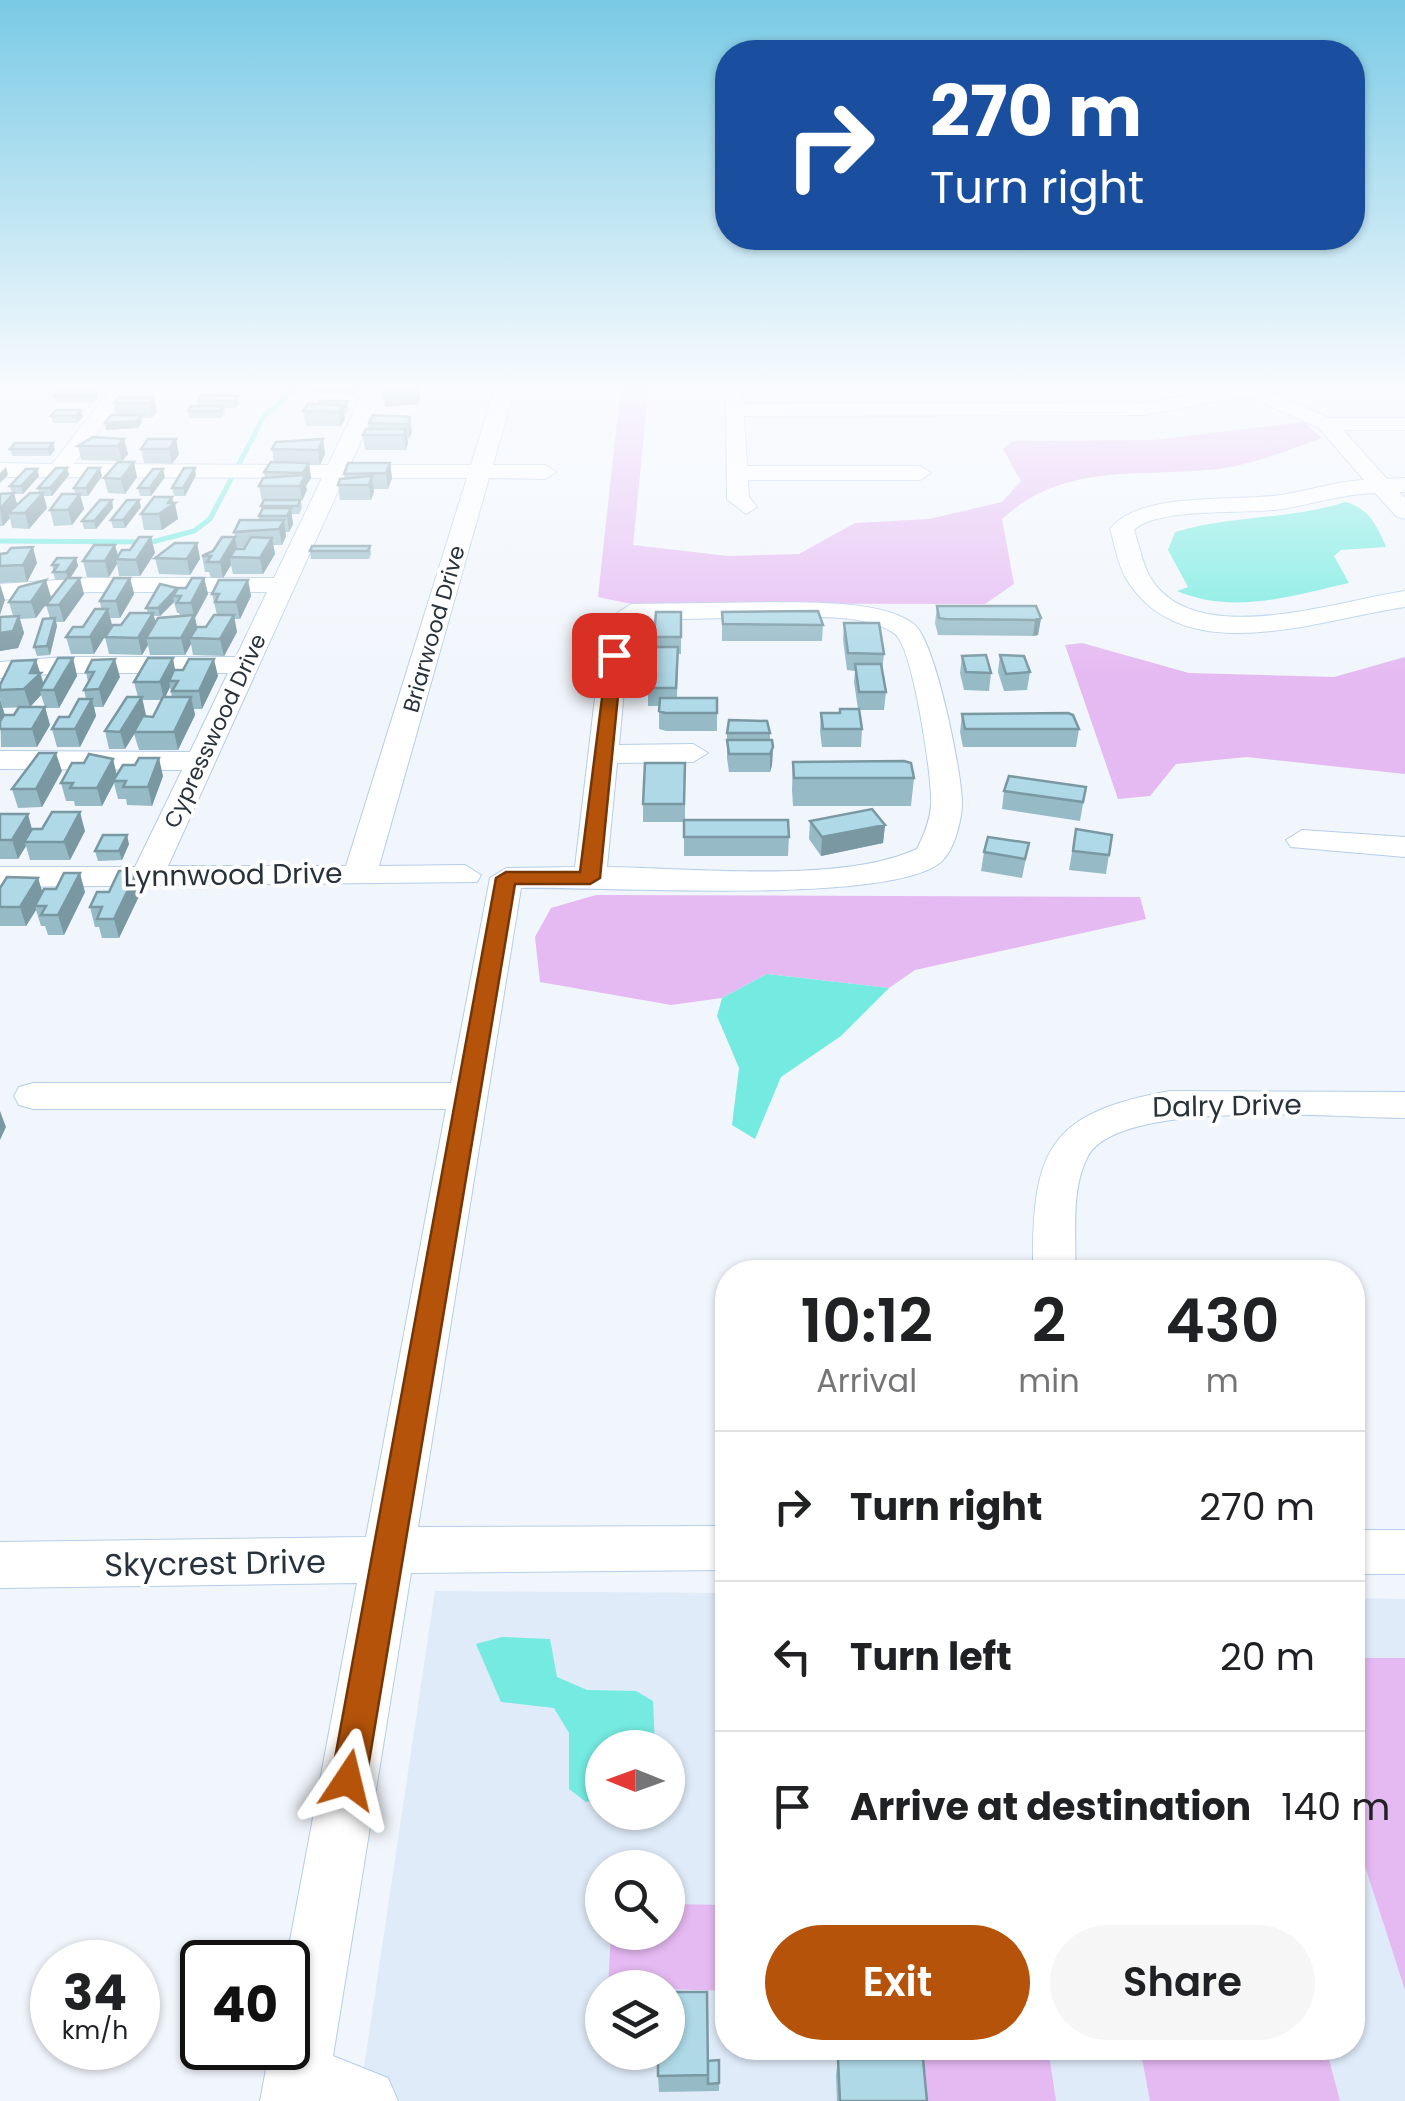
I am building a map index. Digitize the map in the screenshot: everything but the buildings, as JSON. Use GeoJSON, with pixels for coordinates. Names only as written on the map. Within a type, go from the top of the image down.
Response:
{"type":"FeatureCollection","features":[{"type":"Feature","properties":{"kind":"street","name":"Cypresswood Drive"},"geometry":{"type":"LineString","coordinates":[[147,876],[332,482]]}},
{"type":"Feature","properties":{"kind":"street","name":"Briarwood Drive"},"geometry":{"type":"LineString","coordinates":[[360,874],[477,482]]}},
{"type":"Feature","properties":{"kind":"street"},"geometry":{"type":"LineString","coordinates":[[736,482],[738,499],[746,507]]}},
{"type":"Feature","properties":{"kind":"street"},"geometry":{"type":"LineString","coordinates":[[1376,482],[1405,512]]}},
{"type":"Feature","properties":{"kind":"street"},"geometry":{"type":"LineString","coordinates":[[1405,485],[1333,488],[1282,502],[1161,511],[1131,520],[1122,529],[1143,584],[1159,607],[1177,617],[1222,626],[1262,624],[1405,598]]}},
{"type":"Feature","properties":{"kind":"street"},"geometry":{"type":"LineString","coordinates":[[0,592],[89,584],[283,585]]}},
{"type":"Feature","properties":{"kind":"street","name":"Lynnwood Drive"},"geometry":{"type":"LineString","coordinates":[[0,877],[360,874],[844,878],[916,863],[930,855],[950,812],[918,654],[906,630],[885,619],[827,612],[631,612],[617,622],[603,754]]}},
{"type":"Feature","properties":{"kind":"street"},"geometry":{"type":"LineString","coordinates":[[0,670],[64,665],[246,666]]}},
{"type":"Feature","properties":{"kind":"street"},"geometry":{"type":"LineString","coordinates":[[590,878],[603,754],[693,753]]}},
{"type":"Feature","properties":{"kind":"street"},"geometry":{"type":"LineString","coordinates":[[0,760],[200,761]]}},
{"type":"Feature","properties":{"kind":"street"},"geometry":{"type":"LineString","coordinates":[[1302,840],[1405,847]]}},
{"type":"Feature","properties":{"kind":"street"},"geometry":{"type":"LineString","coordinates":[[364,2101],[295,2087],[467,1096],[486,876]]}},
{"type":"Feature","properties":{"kind":"street"},"geometry":{"type":"LineString","coordinates":[[34,1096],[467,1096]]}},
{"type":"Feature","properties":{"kind":"street","name":"Dalry Drive"},"geometry":{"type":"LineString","coordinates":[[1054,1260],[1056,1186],[1063,1158],[1096,1124],[1133,1108],[1170,1104],[1405,1106]]}},
{"type":"Feature","properties":{"kind":"street","name":"Skycrest Drive"},"geometry":{"type":"LineString","coordinates":[[0,1564],[252,1565],[386,1560],[417,1549],[715,1548]]}},
{"type":"Feature","properties":{"kind":"street"},"geometry":{"type":"LineString","coordinates":[[1365,1552],[1405,1552]]}},
{"type":"Feature","properties":{"kind":"shaded area"},"geometry":{"type":"Polygon","coordinates":[[[610,482],[639,482],[633,545],[728,556],[799,554],[855,523],[929,519],[1002,502],[1020,482],[1070,482],[1026,501],[1002,519],[1014,584],[985,604],[627,603],[598,597],[610,482]]]}},
{"type":"Feature","properties":{"kind":"shaded area"},"geometry":{"type":"Polygon","coordinates":[[[1345,502],[1366,513],[1386,547],[1341,550],[1334,556],[1349,583],[1263,601],[1220,602],[1177,591],[1188,587],[1168,550],[1175,532],[1345,502]]]}},
{"type":"Feature","properties":{"kind":"shaded area"},"geometry":{"type":"Polygon","coordinates":[[[1082,643],[1189,673],[1334,677],[1405,657],[1405,774],[1247,757],[1176,764],[1150,796],[1118,799],[1065,645],[1082,643]]]}},
{"type":"Feature","properties":{"kind":"shaded area"},"geometry":{"type":"Polygon","coordinates":[[[596,895],[1140,897],[1146,919],[915,970],[889,988],[767,974],[722,998],[671,1005],[540,982],[535,937],[551,908],[596,895]]]}},
{"type":"Feature","properties":{"kind":"shaded area"},"geometry":{"type":"Polygon","coordinates":[[[767,974],[889,988],[841,1036],[781,1077],[755,1139],[732,1125],[739,1068],[717,1016],[722,998],[767,974]]]}},
{"type":"Feature","properties":{"kind":"shaded area"},"geometry":{"type":"Polygon","coordinates":[[[435,1591],[715,1593],[715,2060],[1365,2060],[1365,1598],[1405,1599],[1405,2101],[359,2101],[435,1591]]]}},
{"type":"Feature","properties":{"kind":"shaded area"},"geometry":{"type":"Polygon","coordinates":[[[502,1637],[550,1639],[557,1677],[587,1690],[636,1691],[653,1701],[654,1730],[585,1730],[585,1801],[569,1789],[569,1733],[554,1708],[501,1702],[476,1644],[502,1637]]]}},
{"type":"Feature","properties":{"kind":"shaded area"},"geometry":{"type":"Polygon","coordinates":[[[1365,1658],[1405,1658],[1405,1990],[1365,1866],[1365,1658]]]}},
{"type":"Feature","properties":{"kind":"shaded area"},"geometry":{"type":"Polygon","coordinates":[[[685,1904],[715,1905],[715,1991],[685,1990],[685,1970],[609,1970],[610,1950],[685,1950],[685,1904]]]}},
{"type":"Feature","properties":{"kind":"shaded area"},"geometry":{"type":"Polygon","coordinates":[[[923,2060],[1050,2060],[1056,2101],[926,2101],[923,2060]]]}},
{"type":"Feature","properties":{"kind":"shaded area"},"geometry":{"type":"Polygon","coordinates":[[[1142,2060],[1329,2060],[1340,2101],[1150,2101],[1142,2060]]]}},
{"type":"Feature","properties":{"kind":"waterway"},"geometry":{"type":"LineString","coordinates":[[0,541],[152,542],[194,531],[210,519],[229,482]]}},
{"type":"Feature","properties":{"kind":"route"},"geometry":{"type":"LineString","coordinates":[[348,1780],[506,878],[590,878],[614,655]]}}]}
